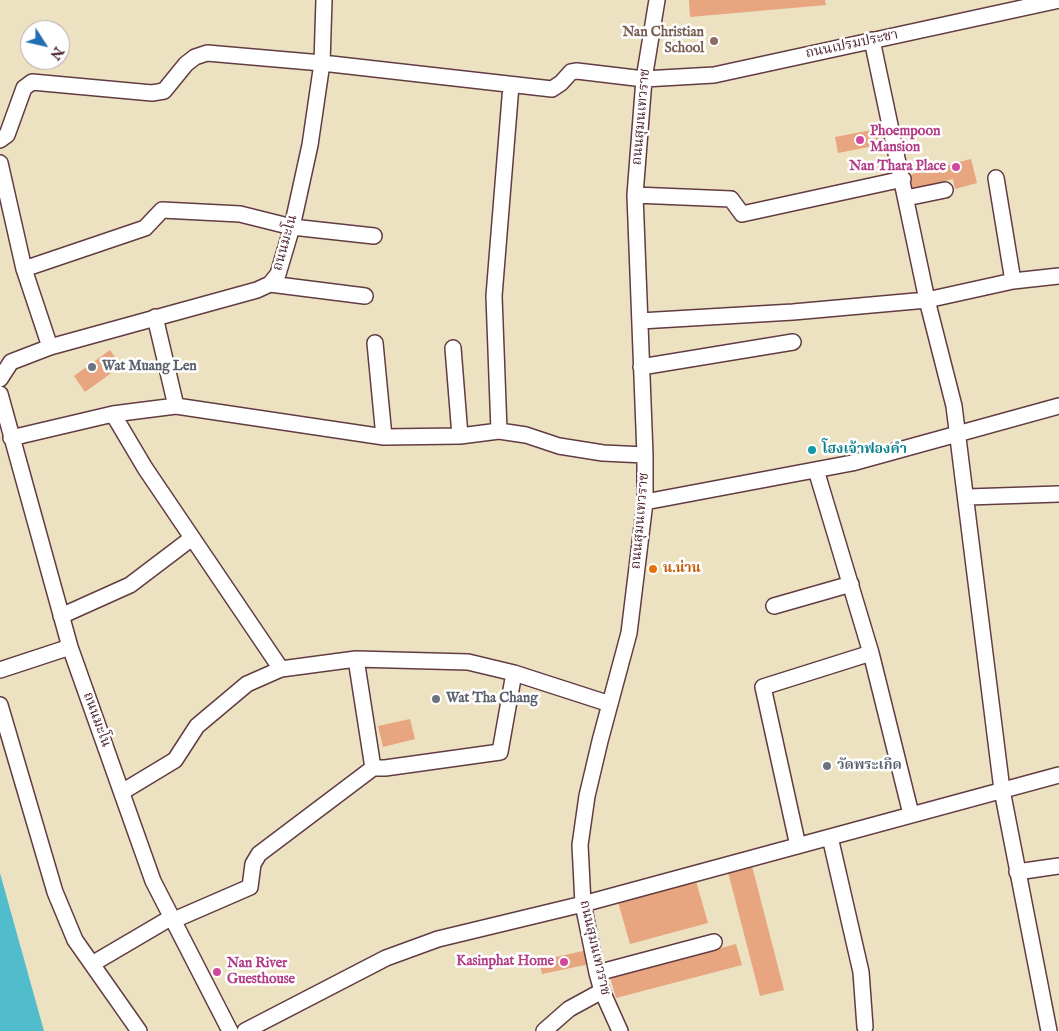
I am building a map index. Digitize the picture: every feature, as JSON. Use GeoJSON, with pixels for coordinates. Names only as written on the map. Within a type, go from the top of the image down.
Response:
{"type":"FeatureCollection","features":[{"type":"Feature","properties":{"kind":"street","name":"ถนนมะโน"},"geometry":{"type":"LineString","coordinates":[[0,379],[10,362],[50,347],[257,290],[270,284],[278,274],[292,227],[310,145],[322,63],[324,0]]}},
{"type":"Feature","properties":{"kind":"street","name":"ถนนสุมนเทวราช"},"geometry":{"type":"LineString","coordinates":[[620,1031],[602,991],[597,973],[583,904],[580,845],[587,796],[629,633],[645,502],[646,454],[635,195],[644,79],[658,0]]}},
{"type":"Feature","properties":{"kind":"street","name":"ถนนเปรมประชา"},"geometry":{"type":"LineString","coordinates":[[0,140],[7,135],[24,88],[32,82],[152,93],[164,91],[186,64],[195,57],[207,53],[322,63],[511,86],[552,89],[562,83],[571,72],[644,79],[714,75],[1059,0]]}},
{"type":"Feature","properties":{"kind":"street"},"geometry":{"type":"LineString","coordinates":[[872,40],[903,179],[927,300],[954,406],[967,497],[1002,790],[1049,1031]]}},
{"type":"Feature","properties":{"kind":"street"},"geometry":{"type":"LineString","coordinates":[[500,431],[494,296],[511,86]]}},
{"type":"Feature","properties":{"kind":"street"},"geometry":{"type":"LineString","coordinates":[[0,163],[24,269],[50,347]]}},
{"type":"Feature","properties":{"kind":"street"},"geometry":{"type":"LineString","coordinates":[[996,178],[1013,281]]}},
{"type":"Feature","properties":{"kind":"street"},"geometry":{"type":"LineString","coordinates":[[635,195],[731,200],[742,214],[903,179]]}},
{"type":"Feature","properties":{"kind":"street"},"geometry":{"type":"LineString","coordinates":[[906,198],[946,190]]}},
{"type":"Feature","properties":{"kind":"street"},"geometry":{"type":"LineString","coordinates":[[24,269],[145,228],[162,210],[240,214],[292,227],[374,236]]}},
{"type":"Feature","properties":{"kind":"street"},"geometry":{"type":"LineString","coordinates":[[640,320],[793,312],[927,300],[1013,281],[1059,276]]}},
{"type":"Feature","properties":{"kind":"street"},"geometry":{"type":"LineString","coordinates":[[270,284],[365,296]]}},
{"type":"Feature","properties":{"kind":"street"},"geometry":{"type":"LineString","coordinates":[[155,318],[176,406]]}},
{"type":"Feature","properties":{"kind":"street"},"geometry":{"type":"LineString","coordinates":[[641,367],[793,342]]}},
{"type":"Feature","properties":{"kind":"street"},"geometry":{"type":"LineString","coordinates":[[375,343],[384,437]]}},
{"type":"Feature","properties":{"kind":"street"},"geometry":{"type":"LineString","coordinates":[[454,348],[460,436]]}},
{"type":"Feature","properties":{"kind":"street","name":"ถนนมะโน"},"geometry":{"type":"LineString","coordinates":[[0,394],[70,647],[153,881],[230,1031]]}},
{"type":"Feature","properties":{"kind":"street"},"geometry":{"type":"LineString","coordinates":[[11,438],[113,414],[176,406],[384,437],[460,436],[500,431],[526,435],[559,446],[603,453],[646,454]]}},
{"type":"Feature","properties":{"kind":"street"},"geometry":{"type":"LineString","coordinates":[[645,502],[816,470],[958,435],[1059,406]]}},
{"type":"Feature","properties":{"kind":"street"},"geometry":{"type":"LineString","coordinates":[[113,414],[192,538],[281,669]]}},
{"type":"Feature","properties":{"kind":"street"},"geometry":{"type":"LineString","coordinates":[[816,470],[852,584],[911,814]]}},
{"type":"Feature","properties":{"kind":"street"},"geometry":{"type":"LineString","coordinates":[[967,497],[1059,494]]}},
{"type":"Feature","properties":{"kind":"street"},"geometry":{"type":"LineString","coordinates":[[61,616],[130,585],[192,538]]}},
{"type":"Feature","properties":{"kind":"street"},"geometry":{"type":"LineString","coordinates":[[774,606],[852,584]]}},
{"type":"Feature","properties":{"kind":"street"},"geometry":{"type":"LineString","coordinates":[[0,670],[70,647]]}},
{"type":"Feature","properties":{"kind":"street"},"geometry":{"type":"LineString","coordinates":[[798,846],[763,687],[871,653]]}},
{"type":"Feature","properties":{"kind":"street"},"geometry":{"type":"LineString","coordinates":[[122,792],[175,760],[197,726],[248,684],[281,669],[356,660],[468,662],[514,672],[610,704]]}},
{"type":"Feature","properties":{"kind":"street"},"geometry":{"type":"LineString","coordinates":[[356,660],[373,768]]}},
{"type":"Feature","properties":{"kind":"street"},"geometry":{"type":"LineString","coordinates":[[92,964],[173,919],[250,887],[253,864],[259,854],[373,768],[500,752],[514,672]]}},
{"type":"Feature","properties":{"kind":"street"},"geometry":{"type":"LineString","coordinates":[[0,705],[55,892],[75,940],[139,1031]]}},
{"type":"Feature","properties":{"kind":"street"},"geometry":{"type":"LineString","coordinates":[[245,1031],[386,958],[438,939],[583,904],[1059,775]]}},
{"type":"Feature","properties":{"kind":"street"},"geometry":{"type":"LineString","coordinates":[[830,836],[861,972],[865,1027]]}},
{"type":"Feature","properties":{"kind":"street"},"geometry":{"type":"LineString","coordinates":[[1017,872],[1059,866]]}},
{"type":"Feature","properties":{"kind":"street"},"geometry":{"type":"LineString","coordinates":[[597,973],[714,942]]}},
{"type":"Feature","properties":{"kind":"street"},"geometry":{"type":"LineString","coordinates":[[544,1031],[569,1009],[602,991]]}},
{"type":"Feature","properties":{"kind":"water"},"geometry":{"type":"Polygon","coordinates":[[[0,873],[44,1031],[0,1031],[0,873]]]}},
{"type":"Feature","properties":{"kind":"building"},"geometry":{"type":"Polygon","coordinates":[[[689,0],[825,0],[826,5],[690,17],[689,0]]]}},
{"type":"Feature","properties":{"kind":"building","name":"Phoempoon Mansion"},"geometry":{"type":"Polygon","coordinates":[[[882,128],[884,144],[838,153],[835,137],[882,128]]]}},
{"type":"Feature","properties":{"kind":"building","name":"Nan Thara Place"},"geometry":{"type":"Polygon","coordinates":[[[971,159],[977,183],[955,189],[953,179],[912,189],[909,175],[971,159]]]}},
{"type":"Feature","properties":{"kind":"building"},"geometry":{"type":"Polygon","coordinates":[[[110,350],[121,366],[85,392],[74,376],[110,350]]]}},
{"type":"Feature","properties":{"kind":"building"},"geometry":{"type":"Polygon","coordinates":[[[410,719],[415,739],[383,747],[378,726],[410,719]]]}},
{"type":"Feature","properties":{"kind":"building"},"geometry":{"type":"Polygon","coordinates":[[[752,866],[784,990],[760,996],[728,872],[752,866]]]}},
{"type":"Feature","properties":{"kind":"building"},"geometry":{"type":"Polygon","coordinates":[[[696,881],[708,923],[630,944],[618,902],[696,881]]]}},
{"type":"Feature","properties":{"kind":"building"},"geometry":{"type":"Polygon","coordinates":[[[736,944],[742,965],[616,998],[610,977],[736,944]]]}},
{"type":"Feature","properties":{"kind":"building","name":"Kasinphat Home"},"geometry":{"type":"Polygon","coordinates":[[[587,950],[590,964],[542,974],[539,961],[587,950]]]}},
{"type":"Feature","properties":{"kind":"place","name":"Nan Christian School"},"geometry":{"type":"Point","coordinates":[714,41]}},
{"type":"Feature","properties":{"kind":"place","name":"Phoempoon Mansion"},"geometry":{"type":"Point","coordinates":[860,140]}},
{"type":"Feature","properties":{"kind":"place","name":"Nan Thara Place"},"geometry":{"type":"Point","coordinates":[956,167]}},
{"type":"Feature","properties":{"kind":"place","name":"Wat Muang Len"},"geometry":{"type":"Point","coordinates":[92,367]}},
{"type":"Feature","properties":{"kind":"place","name":"โฮงเจ้าฟองคำ"},"geometry":{"type":"Point","coordinates":[812,450]}},
{"type":"Feature","properties":{"kind":"place","name":"น.น่าน"},"geometry":{"type":"Point","coordinates":[653,569]}},
{"type":"Feature","properties":{"kind":"place","name":"Wat Tha Chang"},"geometry":{"type":"Point","coordinates":[436,699]}},
{"type":"Feature","properties":{"kind":"place","name":"วัดพระเกิด"},"geometry":{"type":"Point","coordinates":[827,766]}},
{"type":"Feature","properties":{"kind":"place","name":"Kasinphat Home"},"geometry":{"type":"Point","coordinates":[564,962]}},
{"type":"Feature","properties":{"kind":"place","name":"Nan River Guesthouse"},"geometry":{"type":"Point","coordinates":[217,972]}}]}
